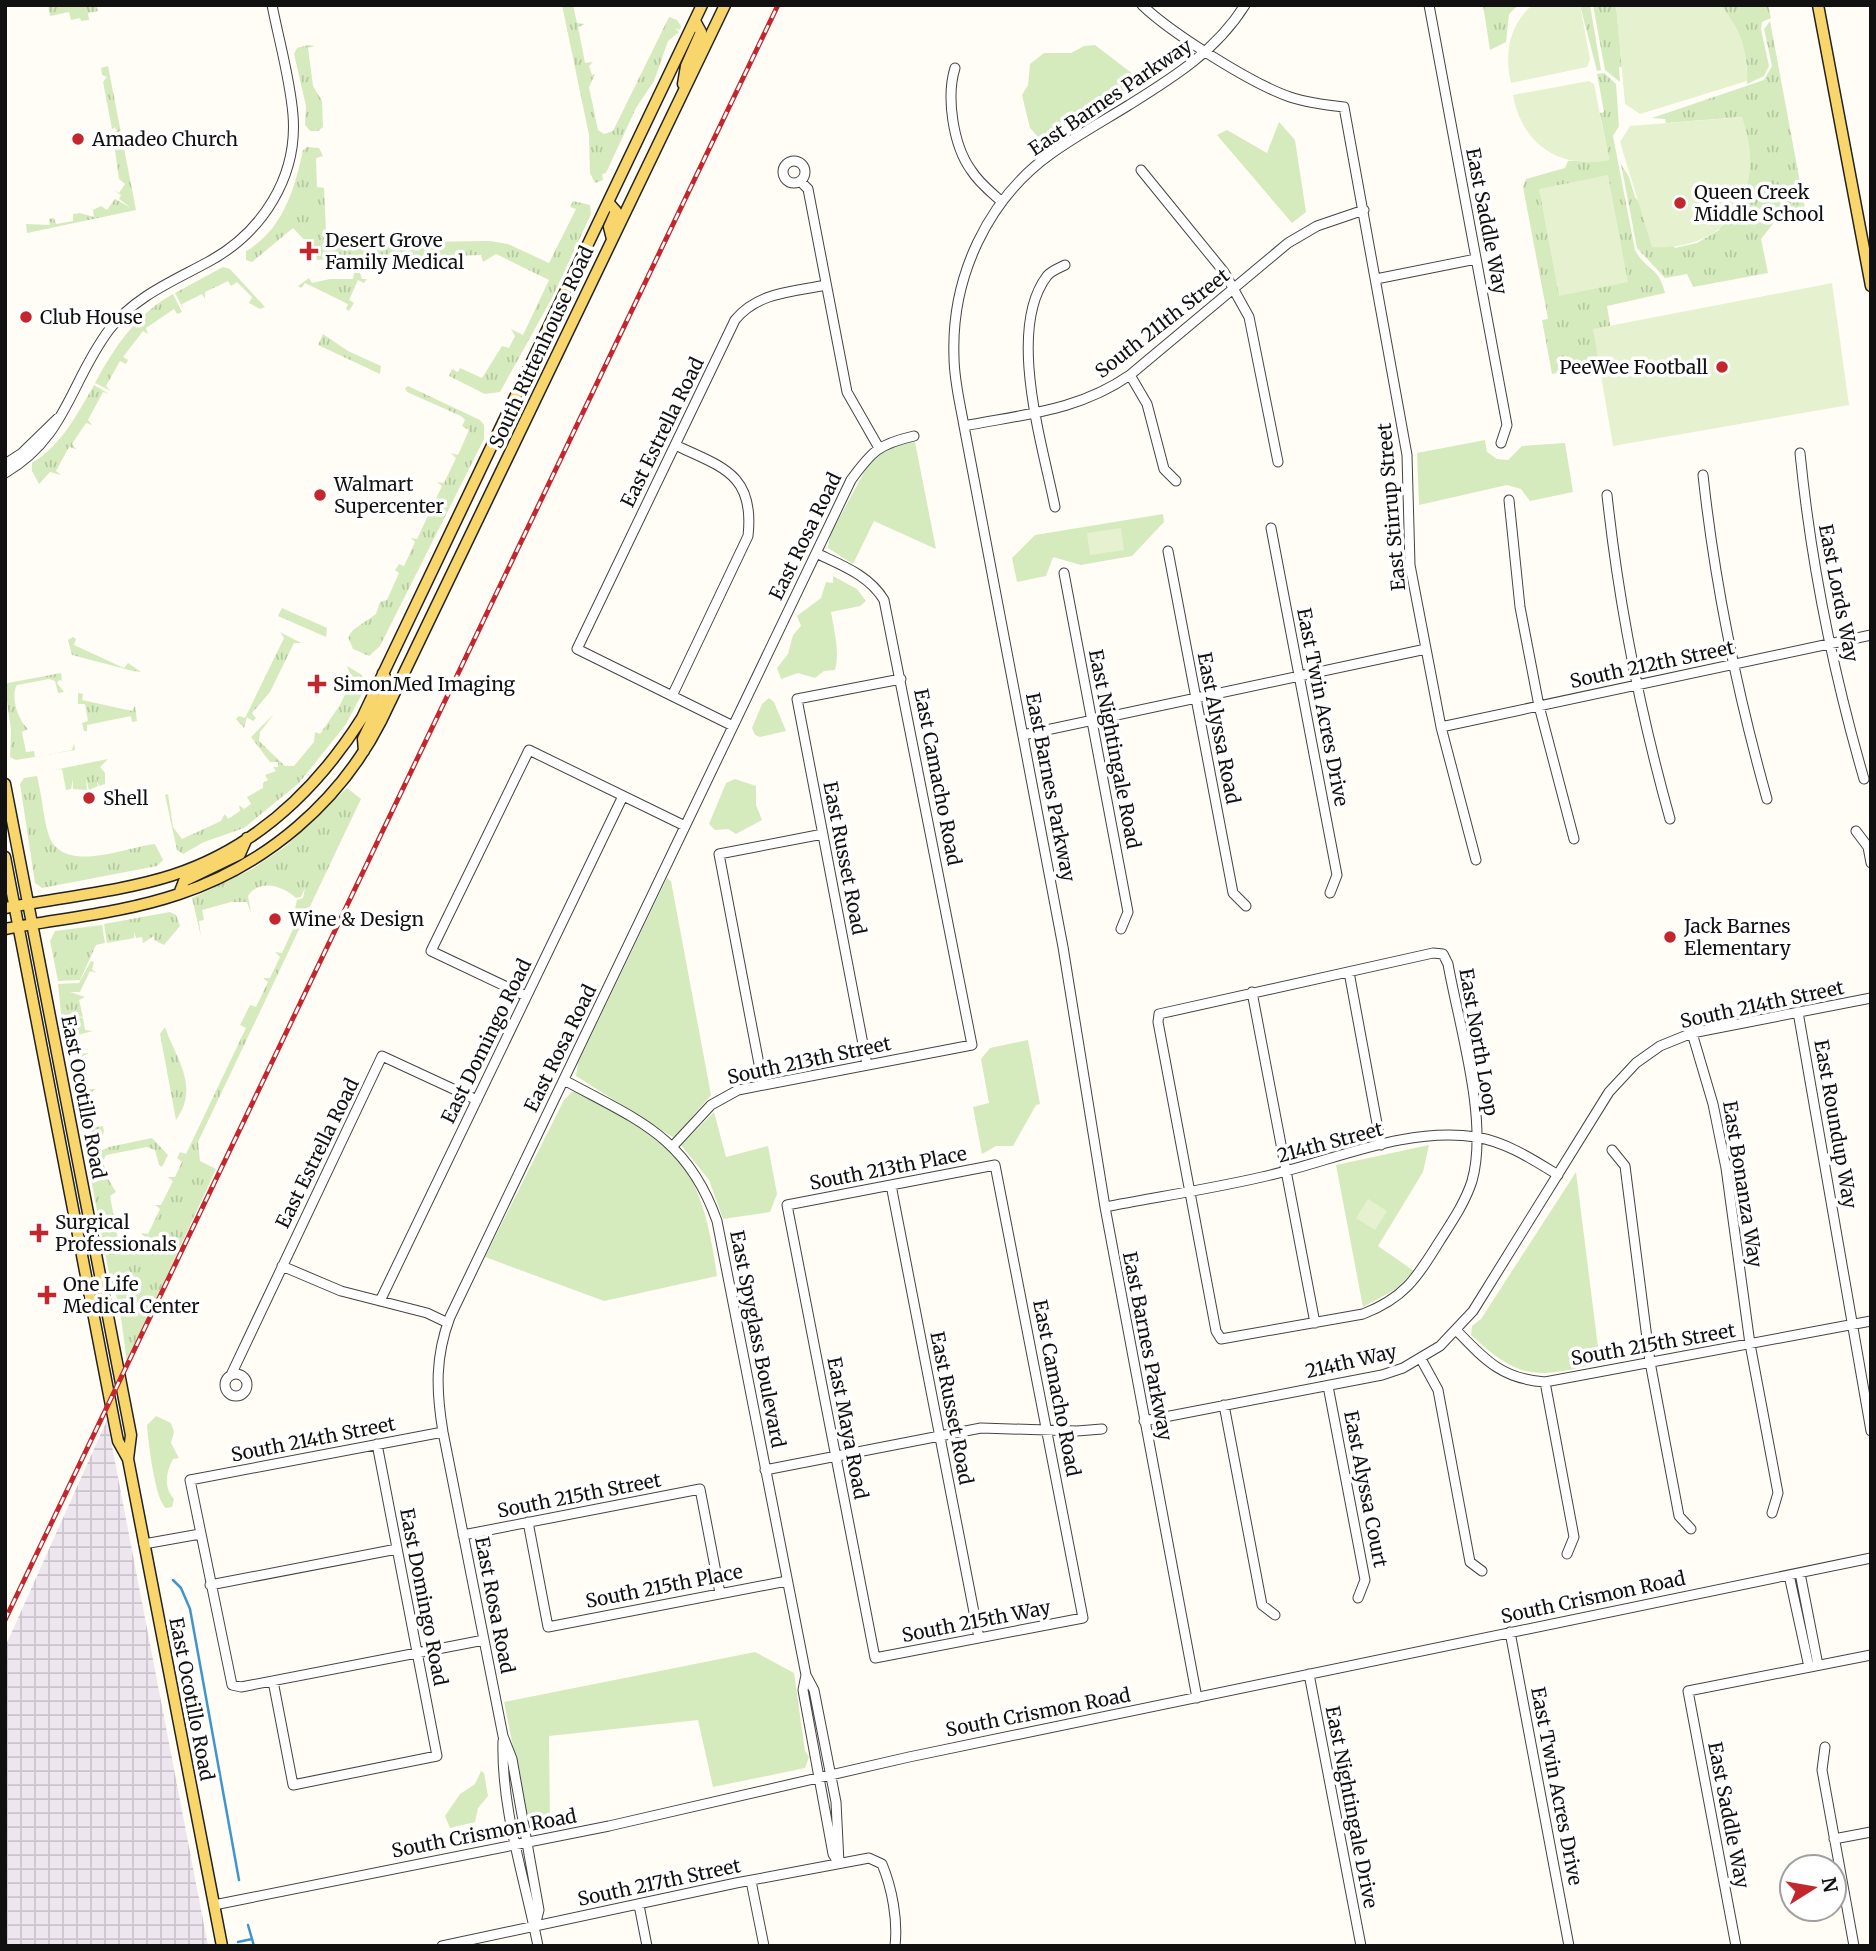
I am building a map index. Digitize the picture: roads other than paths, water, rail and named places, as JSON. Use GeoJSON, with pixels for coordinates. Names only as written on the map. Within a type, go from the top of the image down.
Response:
{"type":"FeatureCollection","features":[{"type":"Feature","properties":{"kind":"main road","name":"South Rittenhouse Road"},"geometry":{"type":"LineString","coordinates":[[247,838],[285,811],[328,767],[352,734],[702,5]]}},
{"type":"Feature","properties":{"kind":"main road","name":"South Rittenhouse Road"},"geometry":{"type":"LineString","coordinates":[[364,751],[725,5]]}},
{"type":"Feature","properties":{"kind":"main road"},"geometry":{"type":"LineString","coordinates":[[1818,5],[1869,263],[1870,280]]}},
{"type":"Feature","properties":{"kind":"main road"},"geometry":{"type":"LineString","coordinates":[[682,94],[686,66],[701,32],[695,21]]}},
{"type":"Feature","properties":{"kind":"main road"},"geometry":{"type":"LineString","coordinates":[[608,202],[616,211],[609,226],[612,239]]}},
{"type":"Feature","properties":{"kind":"main road"},"geometry":{"type":"LineString","coordinates":[[5,929],[179,894],[243,865],[290,834],[338,787],[364,751],[363,738],[389,685],[383,673]]}},
{"type":"Feature","properties":{"kind":"main road","name":"East Ocotillo Road"},"geometry":{"type":"LineString","coordinates":[[5,784],[131,1435],[128,1459]]}},
{"type":"Feature","properties":{"kind":"main road"},"geometry":{"type":"LineString","coordinates":[[179,894],[184,881],[240,853],[247,838]]}},
{"type":"Feature","properties":{"kind":"main road"},"geometry":{"type":"LineString","coordinates":[[10,908],[172,875],[247,838]]}},
{"type":"Feature","properties":{"kind":"main road","name":"East Ocotillo Road"},"geometry":{"type":"LineString","coordinates":[[5,857],[10,908],[18,926],[118,1441],[128,1459],[222,1946]]}},
{"type":"Feature","properties":{"kind":"main road"},"geometry":{"type":"LineString","coordinates":[[46,1069],[62,1076]]}},
{"type":"Feature","properties":{"kind":"street"},"geometry":{"type":"LineString","coordinates":[[5,473],[39,449],[51,436],[108,331],[122,315],[152,292],[228,251],[260,221],[276,196],[290,156],[293,116],[272,5]]}},
{"type":"Feature","properties":{"kind":"street"},"geometry":{"type":"LineString","coordinates":[[1142,5],[1163,24],[1208,51]]}},
{"type":"Feature","properties":{"kind":"street","name":"East Barnes Parkway"},"geometry":{"type":"LineString","coordinates":[[1197,1698],[1105,1207],[1063,947],[964,426],[954,360],[959,299],[973,251],[1002,202],[1020,180],[1051,154],[1176,76],[1208,51],[1245,5]]}},
{"type":"Feature","properties":{"kind":"street","name":"East Saddle Way"},"geometry":{"type":"LineString","coordinates":[[1429,5],[1507,425],[1501,443]]}},
{"type":"Feature","properties":{"kind":"street","name":"East Stirrup Street"},"geometry":{"type":"LineString","coordinates":[[1208,51],[1267,88],[1289,97],[1344,107],[1407,455],[1410,565],[1441,727],[1476,860]]}},
{"type":"Feature","properties":{"kind":"street"},"geometry":{"type":"LineString","coordinates":[[956,68],[949,87],[959,144],[969,168],[1002,202]]}},
{"type":"Feature","properties":{"kind":"street"},"geometry":{"type":"LineString","coordinates":[[1141,170],[1236,288],[1249,317],[1278,462]]}},
{"type":"Feature","properties":{"kind":"street"},"geometry":{"type":"LineString","coordinates":[[801,182],[808,189],[847,392],[879,448]]}},
{"type":"Feature","properties":{"kind":"street","name":"South 211th Street"},"geometry":{"type":"LineString","coordinates":[[964,426],[1077,404],[1105,392],[1130,375],[1288,243],[1317,226],[1364,210]]}},
{"type":"Feature","properties":{"kind":"street"},"geometry":{"type":"LineString","coordinates":[[1376,279],[1476,259]]}},
{"type":"Feature","properties":{"kind":"street"},"geometry":{"type":"LineString","coordinates":[[1055,507],[1029,366],[1032,313],[1048,274],[1065,264]]}},
{"type":"Feature","properties":{"kind":"street","name":"East Estrella Road"},"geometry":{"type":"LineString","coordinates":[[672,696],[577,649],[735,320],[746,307],[764,297],[826,285]]}},
{"type":"Feature","properties":{"kind":"street"},"geometry":{"type":"LineString","coordinates":[[1130,375],[1147,404],[1164,469],[1176,481]]}},
{"type":"Feature","properties":{"kind":"street"},"geometry":{"type":"LineString","coordinates":[[5,464],[22,453],[59,417]]}},
{"type":"Feature","properties":{"kind":"street","name":"East Rosa Road"},"geometry":{"type":"LineString","coordinates":[[538,1946],[534,1926],[539,1910],[521,1843],[512,1759],[503,1736],[443,1432],[436,1382],[440,1350],[448,1323],[851,480],[887,442],[914,436]]}},
{"type":"Feature","properties":{"kind":"street"},"geometry":{"type":"LineString","coordinates":[[675,445],[730,471],[742,486],[750,520],[748,536],[672,696],[733,726]]}},
{"type":"Feature","properties":{"kind":"street","name":"East Lords Way"},"geometry":{"type":"LineString","coordinates":[[1800,453],[1810,546],[1829,644],[1864,779]]}},
{"type":"Feature","properties":{"kind":"street"},"geometry":{"type":"LineString","coordinates":[[1703,475],[1713,568],[1732,665],[1767,799]]}},
{"type":"Feature","properties":{"kind":"street"},"geometry":{"type":"LineString","coordinates":[[1607,495],[1617,581],[1636,685],[1670,819]]}},
{"type":"Feature","properties":{"kind":"street"},"geometry":{"type":"LineString","coordinates":[[1509,500],[1520,607],[1539,706],[1574,839]]}},
{"type":"Feature","properties":{"kind":"street","name":"East Twin Acres Drive"},"geometry":{"type":"LineString","coordinates":[[1271,528],[1337,875],[1331,893]]}},
{"type":"Feature","properties":{"kind":"street","name":"East Alyssa Road"},"geometry":{"type":"LineString","coordinates":[[1168,551],[1233,893],[1247,906]]}},
{"type":"Feature","properties":{"kind":"street","name":"East Camacho Road"},"geometry":{"type":"LineString","coordinates":[[816,552],[876,586],[886,607],[972,1045]]}},
{"type":"Feature","properties":{"kind":"street","name":"East Nightingale Road"},"geometry":{"type":"LineString","coordinates":[[1064,573],[1128,912],[1121,929]]}},
{"type":"Feature","properties":{"kind":"street","name":"South 212th Street"},"geometry":{"type":"LineString","coordinates":[[1441,727],[1871,635]]}},
{"type":"Feature","properties":{"kind":"street"},"geometry":{"type":"LineString","coordinates":[[1023,735],[1426,649]]}},
{"type":"Feature","properties":{"kind":"street","name":"East Russet Road"},"geometry":{"type":"LineString","coordinates":[[867,1065],[797,699],[901,680]]}},
{"type":"Feature","properties":{"kind":"street"},"geometry":{"type":"LineString","coordinates":[[526,996],[431,951],[528,750],[685,826]]}},
{"type":"Feature","properties":{"kind":"street","name":"East Domingo Road"},"geometry":{"type":"LineString","coordinates":[[380,1301],[623,796]]}},
{"type":"Feature","properties":{"kind":"street"},"geometry":{"type":"LineString","coordinates":[[1856,831],[1868,848],[1871,863]]}},
{"type":"Feature","properties":{"kind":"street"},"geometry":{"type":"LineString","coordinates":[[764,1085],[719,854],[823,834]]}},
{"type":"Feature","properties":{"kind":"street","name":"East North Loop"},"geometry":{"type":"LineString","coordinates":[[1190,1191],[1216,1331],[1221,1339],[1363,1314],[1385,1305],[1405,1291],[1463,1204],[1472,1182],[1478,1137],[1473,1097],[1443,954],[1349,972]]}},
{"type":"Feature","properties":{"kind":"street"},"geometry":{"type":"LineString","coordinates":[[1190,1191],[1157,1022],[1159,1014],[1349,972],[1381,1145]]}},
{"type":"Feature","properties":{"kind":"street"},"geometry":{"type":"LineString","coordinates":[[1252,992],[1315,1323]]}},
{"type":"Feature","properties":{"kind":"street","name":"South 214th Street"},"geometry":{"type":"LineString","coordinates":[[1558,1175],[1609,1093],[1627,1073],[1660,1046],[1692,1033],[1871,998]]}},
{"type":"Feature","properties":{"kind":"street","name":"East Roundup Way"},"geometry":{"type":"LineString","coordinates":[[1798,1012],[1825,1150],[1851,1325],[1871,1431]]}},
{"type":"Feature","properties":{"kind":"street","name":"East Bonanza Way"},"geometry":{"type":"LineString","coordinates":[[1692,1033],[1713,1104],[1726,1168],[1750,1344],[1778,1493],[1772,1513]]}},
{"type":"Feature","properties":{"kind":"street","name":"South 213th Street"},"geometry":{"type":"LineString","coordinates":[[673,1146],[725,1095],[972,1045]]}},
{"type":"Feature","properties":{"kind":"street","name":"East Estrella Road"},"geometry":{"type":"LineString","coordinates":[[232,1375],[382,1056],[477,1100]]}},
{"type":"Feature","properties":{"kind":"street","name":"East Spyglass Boulevard"},"geometry":{"type":"LineString","coordinates":[[564,1080],[640,1122],[673,1146],[701,1180],[717,1221],[806,1675],[814,1690],[836,1802],[839,1863]]}},
{"type":"Feature","properties":{"kind":"street","name":"214th Street"},"geometry":{"type":"LineString","coordinates":[[1105,1207],[1286,1171],[1381,1145],[1432,1136],[1478,1137],[1504,1144],[1558,1175]]}},
{"type":"Feature","properties":{"kind":"street"},"geometry":{"type":"LineString","coordinates":[[1612,1150],[1625,1166],[1650,1362],[1679,1516],[1691,1529]]}},
{"type":"Feature","properties":{"kind":"street","name":"East Camacho Road"},"geometry":{"type":"LineString","coordinates":[[995,1165],[1083,1618]]}},
{"type":"Feature","properties":{"kind":"street","name":"South 213th Place"},"geometry":{"type":"LineString","coordinates":[[787,1205],[995,1165]]}},
{"type":"Feature","properties":{"kind":"street","name":"214th Way"},"geometry":{"type":"LineString","coordinates":[[1144,1421],[1382,1375],[1421,1359],[1457,1331],[1488,1289],[1558,1175]]}},
{"type":"Feature","properties":{"kind":"street","name":"East Russet Road"},"geometry":{"type":"LineString","coordinates":[[891,1185],[979,1638]]}},
{"type":"Feature","properties":{"kind":"street","name":"East Maya Road"},"geometry":{"type":"LineString","coordinates":[[787,1205],[875,1658]]}},
{"type":"Feature","properties":{"kind":"street"},"geometry":{"type":"LineString","coordinates":[[282,1266],[341,1291],[427,1313],[448,1323]]}},
{"type":"Feature","properties":{"kind":"street","name":"South 215th Street"},"geometry":{"type":"LineString","coordinates":[[1457,1331],[1485,1359],[1504,1373],[1523,1380],[1545,1381],[1871,1321]]}},
{"type":"Feature","properties":{"kind":"street"},"geometry":{"type":"LineString","coordinates":[[1421,1359],[1438,1390],[1470,1562],[1482,1571]]}},
{"type":"Feature","properties":{"kind":"street"},"geometry":{"type":"LineString","coordinates":[[1545,1381],[1574,1537],[1567,1553]]}},
{"type":"Feature","properties":{"kind":"street","name":"East Alyssa Court"},"geometry":{"type":"LineString","coordinates":[[1328,1385],[1365,1580],[1358,1598]]}},
{"type":"Feature","properties":{"kind":"street"},"geometry":{"type":"LineString","coordinates":[[1224,1405],[1262,1605],[1275,1615]]}},
{"type":"Feature","properties":{"kind":"street"},"geometry":{"type":"LineString","coordinates":[[765,1469],[989,1427],[1102,1429]]}},
{"type":"Feature","properties":{"kind":"street","name":"South 214th Street"},"geometry":{"type":"LineString","coordinates":[[200,1534],[190,1480],[443,1432]]}},
{"type":"Feature","properties":{"kind":"street","name":"East Domingo Road"},"geometry":{"type":"LineString","coordinates":[[273,1681],[293,1784],[437,1756],[377,1444]]}},
{"type":"Feature","properties":{"kind":"street","name":"South 215th Street"},"geometry":{"type":"LineString","coordinates":[[463,1535],[701,1489],[720,1593]]}},
{"type":"Feature","properties":{"kind":"street","name":"South 215th Place"},"geometry":{"type":"LineString","coordinates":[[528,1522],[548,1627],[787,1581]]}},
{"type":"Feature","properties":{"kind":"street"},"geometry":{"type":"LineString","coordinates":[[145,1544],[200,1534],[232,1685],[241,1687],[484,1640]]}},
{"type":"Feature","properties":{"kind":"street"},"geometry":{"type":"LineString","coordinates":[[210,1585],[397,1549]]}},
{"type":"Feature","properties":{"kind":"street","name":"South Crismon Road"},"geometry":{"type":"LineString","coordinates":[[214,1905],[521,1843],[1309,1674],[1871,1558]]}},
{"type":"Feature","properties":{"kind":"street"},"geometry":{"type":"LineString","coordinates":[[1800,1573],[1813,1666]]}},
{"type":"Feature","properties":{"kind":"street"},"geometry":{"type":"LineString","coordinates":[[1789,1575],[1813,1666]]}},
{"type":"Feature","properties":{"kind":"street","name":"South 215th Way"},"geometry":{"type":"LineString","coordinates":[[875,1658],[1083,1618]]}},
{"type":"Feature","properties":{"kind":"street","name":"East Twin Acres Drive"},"geometry":{"type":"LineString","coordinates":[[1510,1632],[1569,1946]]}},
{"type":"Feature","properties":{"kind":"street"},"geometry":{"type":"LineString","coordinates":[[1813,1666],[1871,1655]]}},
{"type":"Feature","properties":{"kind":"street","name":"East Saddle Way"},"geometry":{"type":"LineString","coordinates":[[1736,1946],[1688,1691],[1813,1666]]}},
{"type":"Feature","properties":{"kind":"street","name":"East Nightingale Drive"},"geometry":{"type":"LineString","coordinates":[[1309,1674],[1361,1946]]}},
{"type":"Feature","properties":{"kind":"street","name":"East Spyglass Boulevard"},"geometry":{"type":"LineString","coordinates":[[806,1675],[803,1690],[833,1854],[839,1863]]}},
{"type":"Feature","properties":{"kind":"street"},"geometry":{"type":"LineString","coordinates":[[1825,1747],[1822,1770],[1854,1946]]}},
{"type":"Feature","properties":{"kind":"street"},"geometry":{"type":"LineString","coordinates":[[1835,1839],[1871,1832]]}},
{"type":"Feature","properties":{"kind":"street","name":"South 217th Street"},"geometry":{"type":"LineString","coordinates":[[442,1946],[869,1858],[882,1864],[895,1921],[895,1946]]}},
{"type":"Feature","properties":{"kind":"street"},"geometry":{"type":"LineString","coordinates":[[751,1881],[764,1946]]}},
{"type":"Feature","properties":{"kind":"street"},"geometry":{"type":"LineString","coordinates":[[639,1905],[647,1946]]}},
{"type":"Feature","properties":{"kind":"waterway"},"geometry":{"type":"LineString","coordinates":[[173,1580],[181,1588],[190,1609],[239,1880]]}},
{"type":"Feature","properties":{"kind":"waterway"},"geometry":{"type":"LineString","coordinates":[[248,1925],[254,1946]]}},
{"type":"Feature","properties":{"kind":"waterway"},"geometry":{"type":"LineString","coordinates":[[238,1942],[252,1939]]}},
{"type":"Feature","properties":{"kind":"railway"},"geometry":{"type":"LineString","coordinates":[[5,1620],[778,5]]}},
{"type":"Feature","properties":{"kind":"place","name":"Amadeo Church"},"geometry":{"type":"Point","coordinates":[78,139]}},
{"type":"Feature","properties":{"kind":"place","name":"Queen Creek Middle School"},"geometry":{"type":"Point","coordinates":[1680,203]}},
{"type":"Feature","properties":{"kind":"place","name":"Desert Grove Family Medical"},"geometry":{"type":"Point","coordinates":[309,251]}},
{"type":"Feature","properties":{"kind":"place","name":"Club House"},"geometry":{"type":"Point","coordinates":[26,317]}},
{"type":"Feature","properties":{"kind":"place","name":"PeeWee Football"},"geometry":{"type":"Point","coordinates":[1722,367]}},
{"type":"Feature","properties":{"kind":"place","name":"Walmart Supercenter"},"geometry":{"type":"Point","coordinates":[320,495]}},
{"type":"Feature","properties":{"kind":"place","name":"SimonMed Imaging"},"geometry":{"type":"Point","coordinates":[317,684]}},
{"type":"Feature","properties":{"kind":"place","name":"Shell"},"geometry":{"type":"Point","coordinates":[89,798]}},
{"type":"Feature","properties":{"kind":"place","name":"Wine & Design"},"geometry":{"type":"Point","coordinates":[275,919]}},
{"type":"Feature","properties":{"kind":"place","name":"Jack Barnes Elementary"},"geometry":{"type":"Point","coordinates":[1670,937]}},
{"type":"Feature","properties":{"kind":"place","name":"Surgical Professionals"},"geometry":{"type":"Point","coordinates":[39,1233]}},
{"type":"Feature","properties":{"kind":"place","name":"One Life Medical Center"},"geometry":{"type":"Point","coordinates":[47,1295]}}]}
